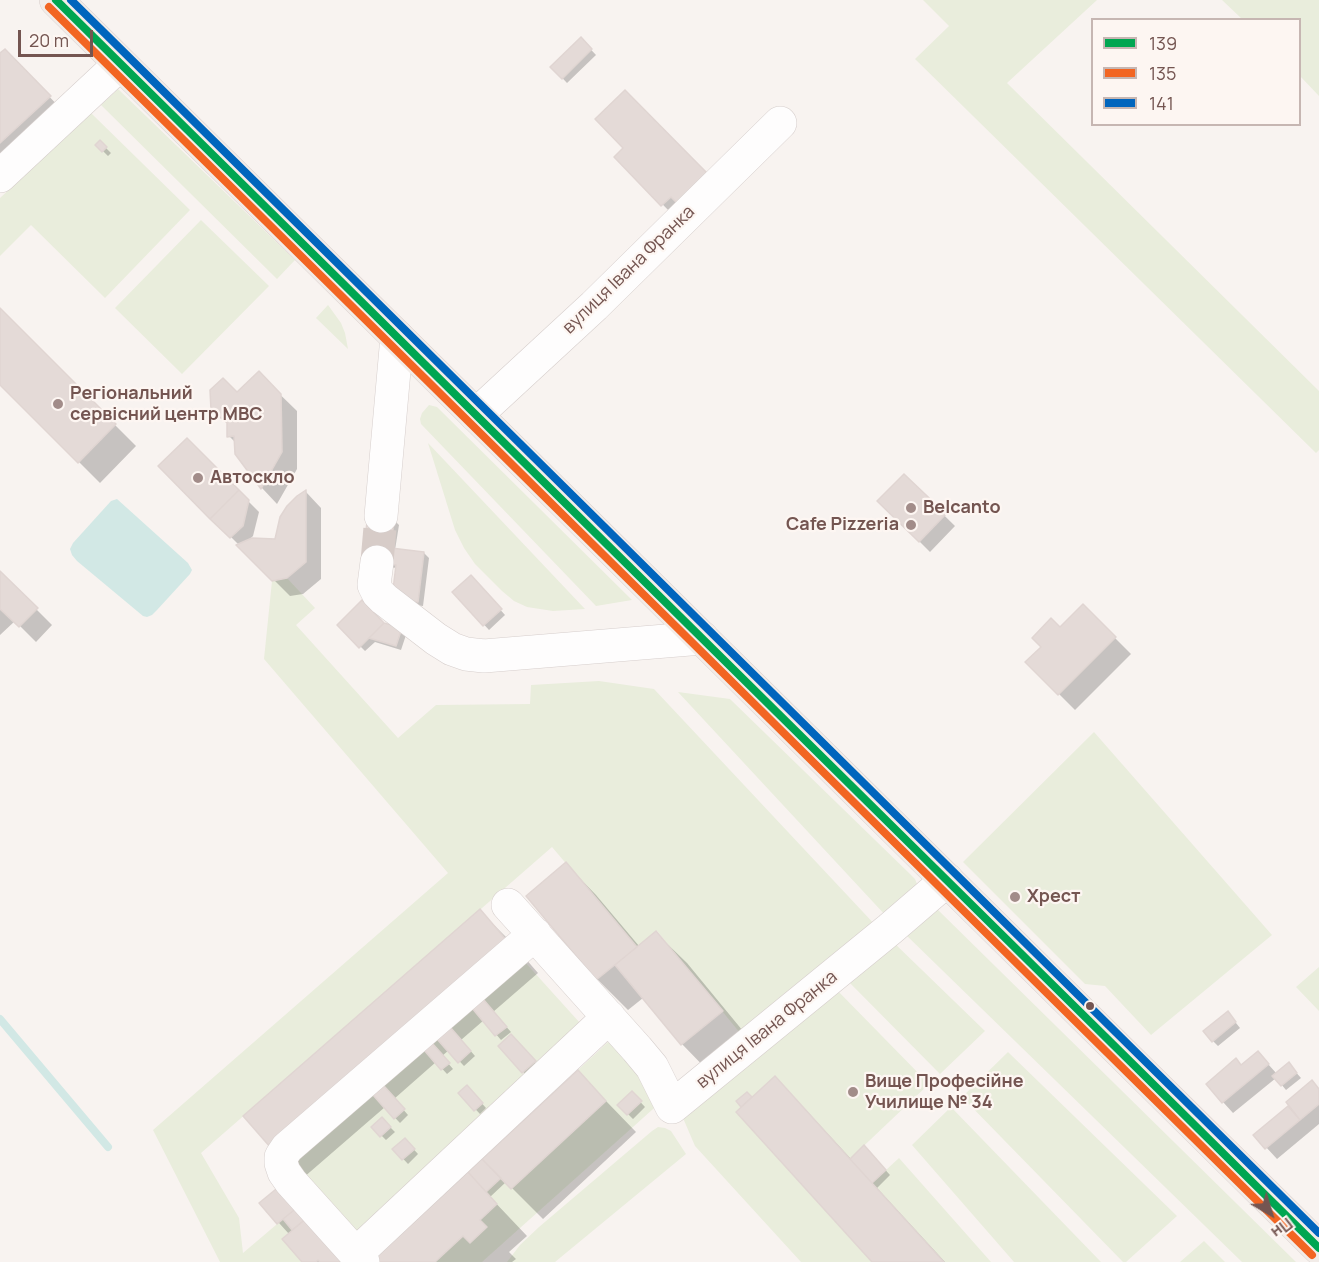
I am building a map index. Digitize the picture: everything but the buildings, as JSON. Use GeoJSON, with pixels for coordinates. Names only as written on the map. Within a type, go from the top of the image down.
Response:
{"type":"FeatureCollection","features":[{"type":"Feature","properties":{"kind":"main road"},"geometry":{"type":"LineString","coordinates":[[56,0],[1319,1248]]}},
{"type":"Feature","properties":{"kind":"street"},"geometry":{"type":"LineString","coordinates":[[0,176],[120,64]]}},
{"type":"Feature","properties":{"kind":"street","name":"вулиця Івана Франка"},"geometry":{"type":"LineString","coordinates":[[476,415],[594,306],[780,123]]}},
{"type":"Feature","properties":{"kind":"street"},"geometry":{"type":"LineString","coordinates":[[381,516],[398,338]]}},
{"type":"Feature","properties":{"kind":"street"},"geometry":{"type":"LineString","coordinates":[[377,562],[374,585],[384,599],[436,639],[466,654],[484,656],[702,638]]}},
{"type":"Feature","properties":{"kind":"street","name":"вулиця Івана Франка"},"geometry":{"type":"LineString","coordinates":[[508,905],[652,1067],[672,1107],[947,880]]}},
{"type":"Feature","properties":{"kind":"street"},"geometry":{"type":"LineString","coordinates":[[535,934],[287,1148],[281,1157],[281,1163],[291,1182],[360,1258],[609,1017]]}},
{"type":"Feature","properties":{"kind":"green space"},"geometry":{"type":"Polygon","coordinates":[[[923,0],[1097,0],[1007,83],[1319,391],[1319,450],[1316,453],[915,59],[949,26],[923,0]]]}},
{"type":"Feature","properties":{"kind":"green space"},"geometry":{"type":"Polygon","coordinates":[[[1222,0],[1319,0],[1319,96],[1301,77],[1301,18],[1241,18],[1222,0]]]}},
{"type":"Feature","properties":{"kind":"green space"},"geometry":{"type":"Polygon","coordinates":[[[118,89],[295,260],[277,279],[101,105],[118,89]]]}},
{"type":"Feature","properties":{"kind":"green space"},"geometry":{"type":"Polygon","coordinates":[[[91,113],[190,210],[105,298],[31,225],[0,256],[0,198],[91,113]]]}},
{"type":"Feature","properties":{"kind":"green space"},"geometry":{"type":"Polygon","coordinates":[[[201,220],[269,286],[182,374],[115,308],[201,220]]]}},
{"type":"Feature","properties":{"kind":"green space"},"geometry":{"type":"Polygon","coordinates":[[[328,305],[341,323],[348,349],[316,318],[328,305]]]}},
{"type":"Feature","properties":{"kind":"green space"},"geometry":{"type":"Polygon","coordinates":[[[429,405],[437,407],[632,600],[596,606],[421,424],[422,413],[429,405]]]}},
{"type":"Feature","properties":{"kind":"green space"},"geometry":{"type":"Polygon","coordinates":[[[428,443],[585,609],[553,611],[527,607],[514,601],[475,564],[455,530],[428,443]]]}},
{"type":"Feature","properties":{"kind":"green space"},"geometry":{"type":"Polygon","coordinates":[[[287,578],[315,608],[296,625],[398,738],[436,705],[530,704],[531,685],[599,681],[654,689],[878,928],[744,1038],[657,931],[637,947],[552,847],[201,1153],[239,1218],[243,1253],[283,1219],[292,1230],[282,1239],[302,1262],[220,1262],[153,1130],[448,873],[264,659],[272,581],[287,578]]]}},
{"type":"Feature","properties":{"kind":"green space"},"geometry":{"type":"Polygon","coordinates":[[[678,692],[730,699],[915,879],[917,884],[887,917],[678,692]]]}},
{"type":"Feature","properties":{"kind":"green space"},"geometry":{"type":"Polygon","coordinates":[[[1094,732],[1272,935],[1151,1035],[1105,986],[1085,984],[963,862],[1094,732]]]}},
{"type":"Feature","properties":{"kind":"green space"},"geometry":{"type":"Polygon","coordinates":[[[935,907],[1296,1262],[1242,1262],[904,933],[935,907]]]}},
{"type":"Feature","properties":{"kind":"green space"},"geometry":{"type":"Polygon","coordinates":[[[890,939],[985,1031],[940,1074],[844,977],[890,939]]]}},
{"type":"Feature","properties":{"kind":"green space"},"geometry":{"type":"Polygon","coordinates":[[[524,961],[580,1023],[353,1235],[290,1162],[524,961]]]}},
{"type":"Feature","properties":{"kind":"green space"},"geometry":{"type":"Polygon","coordinates":[[[1319,967],[1319,1011],[1296,987],[1319,967]]]}},
{"type":"Feature","properties":{"kind":"green space"},"geometry":{"type":"Polygon","coordinates":[[[833,986],[929,1084],[850,1159],[747,1092],[736,1101],[741,1107],[736,1112],[872,1262],[801,1262],[695,1146],[683,1118],[833,986]]]}},
{"type":"Feature","properties":{"kind":"green space"},"geometry":{"type":"Polygon","coordinates":[[[608,1042],[638,1065],[662,1101],[482,1262],[435,1262],[497,1204],[486,1192],[501,1178],[511,1189],[606,1101],[578,1070],[608,1042]]]}},
{"type":"Feature","properties":{"kind":"green space"},"geometry":{"type":"Polygon","coordinates":[[[1008,1052],[1177,1216],[1126,1262],[1123,1262],[962,1097],[1008,1052]]]}},
{"type":"Feature","properties":{"kind":"green space"},"geometry":{"type":"Polygon","coordinates":[[[951,1107],[1101,1262],[1014,1262],[912,1145],[951,1107]]]}},
{"type":"Feature","properties":{"kind":"green space"},"geometry":{"type":"Polygon","coordinates":[[[658,1127],[671,1131],[686,1154],[555,1262],[507,1262],[520,1245],[539,1227],[658,1127]]]}},
{"type":"Feature","properties":{"kind":"green space"},"geometry":{"type":"Polygon","coordinates":[[[899,1158],[991,1262],[944,1262],[872,1183],[899,1158]]]}},
{"type":"Feature","properties":{"kind":"green space"},"geometry":{"type":"Polygon","coordinates":[[[1204,1241],[1225,1262],[1180,1262],[1204,1241]]]}},
{"type":"Feature","properties":{"kind":"shaded area"},"geometry":{"type":"Polygon","coordinates":[[[117,499],[188,563],[192,570],[157,610],[147,617],[77,561],[70,549],[111,501],[117,499]]]}},
{"type":"Feature","properties":{"kind":"waterway"},"geometry":{"type":"LineString","coordinates":[[0,1019],[108,1147]]}},
{"type":"Feature","properties":{"kind":"tunnel"},"geometry":{"type":"LineString","coordinates":[[377,562],[381,516]]}},
{"type":"Feature","properties":{"kind":"transit line","name":"139"},"geometry":{"type":"LineString","coordinates":[[56,0],[1319,1248]]}},
{"type":"Feature","properties":{"kind":"transit line","name":"141"},"geometry":{"type":"LineString","coordinates":[[71,0],[1319,1233]]}},
{"type":"Feature","properties":{"kind":"transit line","name":"135"},"geometry":{"type":"LineString","coordinates":[[49,7],[1312,1255]]}},
{"type":"Feature","properties":{"kind":"place","name":"Регіональний сервісний центр МВС"},"geometry":{"type":"Point","coordinates":[58,404]}},
{"type":"Feature","properties":{"kind":"place","name":"Автоскло"},"geometry":{"type":"Point","coordinates":[198,478]}},
{"type":"Feature","properties":{"kind":"place","name":"Belcanto"},"geometry":{"type":"Point","coordinates":[911,508]}},
{"type":"Feature","properties":{"kind":"place","name":"Cafe Pizzeria"},"geometry":{"type":"Point","coordinates":[911,525]}},
{"type":"Feature","properties":{"kind":"place","name":"Хрест"},"geometry":{"type":"Point","coordinates":[1015,897]}},
{"type":"Feature","properties":{"kind":"place","name":"Вище Професійне Училище № 34"},"geometry":{"type":"Point","coordinates":[853,1092]}}]}
